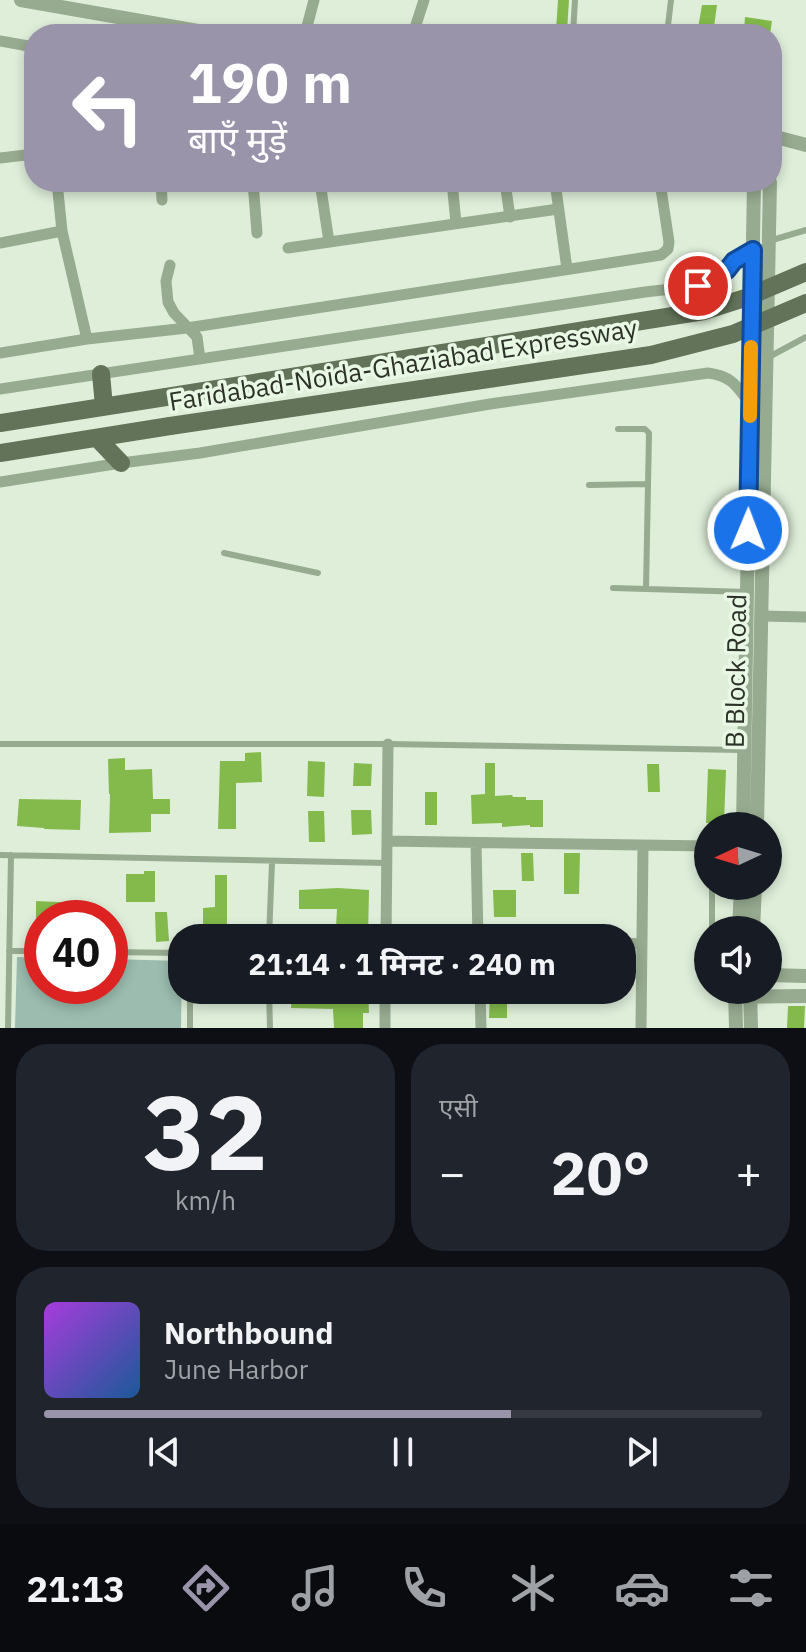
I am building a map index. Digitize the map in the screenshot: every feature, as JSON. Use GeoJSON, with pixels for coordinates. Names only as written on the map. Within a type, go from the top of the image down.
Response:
{"type":"FeatureCollection","features":[{"type":"Feature","properties":{"kind":"main road","name":"Faridabad-Noida-Ghaziabad Expressway"},"geometry":{"type":"LineString","coordinates":[[0,423],[704,311],[745,298],[806,272]]}},
{"type":"Feature","properties":{"kind":"main road","name":"Faridabad-Noida-Ghaziabad Expressway"},"geometry":{"type":"LineString","coordinates":[[0,453],[651,355],[733,334],[806,303]]}},
{"type":"Feature","properties":{"kind":"main road"},"geometry":{"type":"LineString","coordinates":[[101,374],[104,406]]}},
{"type":"Feature","properties":{"kind":"main road"},"geometry":{"type":"LineString","coordinates":[[97,438],[121,463]]}},
{"type":"Feature","properties":{"kind":"street"},"geometry":{"type":"LineString","coordinates":[[21,0],[51,2],[164,24]]}},
{"type":"Feature","properties":{"kind":"street"},"geometry":{"type":"LineString","coordinates":[[308,24],[314,0]]}},
{"type":"Feature","properties":{"kind":"street"},"geometry":{"type":"LineString","coordinates":[[416,24],[424,0]]}},
{"type":"Feature","properties":{"kind":"street"},"geometry":{"type":"LineString","coordinates":[[0,41],[24,45]]}},
{"type":"Feature","properties":{"kind":"street"},"geometry":{"type":"LineString","coordinates":[[782,139],[806,145]]}},
{"type":"Feature","properties":{"kind":"street"},"geometry":{"type":"LineString","coordinates":[[0,158],[24,155]]}},
{"type":"Feature","properties":{"kind":"street"},"geometry":{"type":"LineString","coordinates":[[58,192],[62,231],[87,339]]}},
{"type":"Feature","properties":{"kind":"street"},"geometry":{"type":"LineString","coordinates":[[162,192],[162,200]]}},
{"type":"Feature","properties":{"kind":"street"},"geometry":{"type":"LineString","coordinates":[[254,192],[257,233]]}},
{"type":"Feature","properties":{"kind":"street"},"geometry":{"type":"LineString","coordinates":[[322,192],[329,242]]}},
{"type":"Feature","properties":{"kind":"street"},"geometry":{"type":"LineString","coordinates":[[453,192],[456,223]]}},
{"type":"Feature","properties":{"kind":"street"},"geometry":{"type":"LineString","coordinates":[[506,192],[510,217]]}},
{"type":"Feature","properties":{"kind":"street"},"geometry":{"type":"LineString","coordinates":[[556,192],[567,269]]}},
{"type":"Feature","properties":{"kind":"street"},"geometry":{"type":"LineString","coordinates":[[0,353],[187,328],[661,255],[668,249],[669,242],[662,192]]}},
{"type":"Feature","properties":{"kind":"street","name":"B Block Road"},"geometry":{"type":"LineString","coordinates":[[754,192],[747,592],[756,812]]}},
{"type":"Feature","properties":{"kind":"street","name":"B Block Road"},"geometry":{"type":"LineString","coordinates":[[744,812],[761,616],[770,192]]}},
{"type":"Feature","properties":{"kind":"street"},"geometry":{"type":"LineString","coordinates":[[288,248],[558,209]]}},
{"type":"Feature","properties":{"kind":"street"},"geometry":{"type":"LineString","coordinates":[[0,243],[62,231]]}},
{"type":"Feature","properties":{"kind":"street"},"geometry":{"type":"LineString","coordinates":[[0,389],[698,286],[715,280],[734,261],[753,250]]}},
{"type":"Feature","properties":{"kind":"street"},"geometry":{"type":"LineString","coordinates":[[170,265],[166,281],[168,302],[197,337],[200,359]]}},
{"type":"Feature","properties":{"kind":"street"},"geometry":{"type":"LineString","coordinates":[[0,482],[200,453],[490,404],[708,373],[734,382],[750,404]]}},
{"type":"Feature","properties":{"kind":"street"},"geometry":{"type":"LineString","coordinates":[[761,616],[806,617]]}},
{"type":"Feature","properties":{"kind":"street"},"geometry":{"type":"LineString","coordinates":[[386,924],[388,744]]}},
{"type":"Feature","properties":{"kind":"street"},"geometry":{"type":"LineString","coordinates":[[387,841],[694,846]]}},
{"type":"Feature","properties":{"kind":"street"},"geometry":{"type":"LineString","coordinates":[[476,843],[478,924]]}},
{"type":"Feature","properties":{"kind":"street"},"geometry":{"type":"LineString","coordinates":[[641,1028],[643,846]]}},
{"type":"Feature","properties":{"kind":"street"},"geometry":{"type":"LineString","coordinates":[[636,944],[642,944]]}},
{"type":"Feature","properties":{"kind":"street"},"geometry":{"type":"LineString","coordinates":[[782,975],[806,976]]}},
{"type":"Feature","properties":{"kind":"street"},"geometry":{"type":"LineString","coordinates":[[782,995],[806,996]]}},
{"type":"Feature","properties":{"kind":"street"},"geometry":{"type":"LineString","coordinates":[[385,1004],[385,1028]]}},
{"type":"Feature","properties":{"kind":"street"},"geometry":{"type":"LineString","coordinates":[[480,1004],[481,1028]]}},
{"type":"Feature","properties":{"kind":"street"},"geometry":{"type":"LineString","coordinates":[[736,1028],[740,1004]]}},
{"type":"Feature","properties":{"kind":"street"},"geometry":{"type":"LineString","coordinates":[[745,1004],[751,1028]]}},
{"type":"Feature","properties":{"kind":"lane"},"geometry":{"type":"LineString","coordinates":[[574,24],[575,0]]}},
{"type":"Feature","properties":{"kind":"lane"},"geometry":{"type":"LineString","coordinates":[[668,24],[671,0]]}},
{"type":"Feature","properties":{"kind":"lane"},"geometry":{"type":"LineString","coordinates":[[769,241],[806,230]]}},
{"type":"Feature","properties":{"kind":"lane"},"geometry":{"type":"LineString","coordinates":[[767,359],[806,337]]}},
{"type":"Feature","properties":{"kind":"lane"},"geometry":{"type":"LineString","coordinates":[[618,429],[649,431],[646,589]]}},
{"type":"Feature","properties":{"kind":"lane"},"geometry":{"type":"LineString","coordinates":[[589,485],[647,484]]}},
{"type":"Feature","properties":{"kind":"lane"},"geometry":{"type":"LineString","coordinates":[[224,553],[318,573]]}},
{"type":"Feature","properties":{"kind":"lane"},"geometry":{"type":"LineString","coordinates":[[613,588],[747,592]]}},
{"type":"Feature","properties":{"kind":"lane"},"geometry":{"type":"LineString","coordinates":[[0,744],[388,744],[751,750]]}},
{"type":"Feature","properties":{"kind":"lane"},"geometry":{"type":"LineString","coordinates":[[0,855],[387,863]]}},
{"type":"Feature","properties":{"kind":"lane"},"geometry":{"type":"LineString","coordinates":[[8,1028],[11,855]]}},
{"type":"Feature","properties":{"kind":"lane"},"geometry":{"type":"LineString","coordinates":[[270,924],[272,862]]}},
{"type":"Feature","properties":{"kind":"lane"},"geometry":{"type":"LineString","coordinates":[[9,951],[24,951]]}},
{"type":"Feature","properties":{"kind":"lane"},"geometry":{"type":"LineString","coordinates":[[128,952],[168,953]]}},
{"type":"Feature","properties":{"kind":"lane"},"geometry":{"type":"LineString","coordinates":[[190,1004],[190,1028]]}},
{"type":"Feature","properties":{"kind":"lane"},"geometry":{"type":"LineString","coordinates":[[269,1004],[270,1028]]}},
{"type":"Feature","properties":{"kind":"green space"},"geometry":{"type":"Polygon","coordinates":[[[17,957],[24,957],[24,1004],[128,1004],[128,960],[168,961],[168,1004],[181,1004],[181,1028],[15,1028],[17,957]]]}},
{"type":"Feature","properties":{"kind":"building"},"geometry":{"type":"Polygon","coordinates":[[[558,0],[569,0],[567,24],[556,24],[558,0]]]}},
{"type":"Feature","properties":{"kind":"building"},"geometry":{"type":"Polygon","coordinates":[[[702,5],[717,5],[714,24],[699,24],[702,5]]]}},
{"type":"Feature","properties":{"kind":"building"},"geometry":{"type":"Polygon","coordinates":[[[745,17],[772,21],[772,24],[744,24],[745,17]]]}},
{"type":"Feature","properties":{"kind":"building"},"geometry":{"type":"Polygon","coordinates":[[[261,752],[262,782],[236,783],[236,829],[218,829],[220,761],[245,761],[245,753],[261,752]]]}},
{"type":"Feature","properties":{"kind":"building"},"geometry":{"type":"Polygon","coordinates":[[[125,758],[125,770],[152,769],[153,799],[170,799],[170,814],[151,814],[151,832],[109,833],[108,759],[125,758]]]}},
{"type":"Feature","properties":{"kind":"building"},"geometry":{"type":"Polygon","coordinates":[[[308,761],[325,762],[324,797],[307,796],[308,761]]]}},
{"type":"Feature","properties":{"kind":"building"},"geometry":{"type":"Polygon","coordinates":[[[354,763],[372,764],[371,786],[353,786],[354,763]]]}},
{"type":"Feature","properties":{"kind":"building"},"geometry":{"type":"Polygon","coordinates":[[[485,763],[495,763],[495,796],[512,795],[526,797],[526,800],[543,800],[543,827],[472,824],[471,795],[485,794],[485,763]]]}},
{"type":"Feature","properties":{"kind":"building"},"geometry":{"type":"Polygon","coordinates":[[[647,764],[659,764],[660,792],[648,792],[647,764]]]}},
{"type":"Feature","properties":{"kind":"building"},"geometry":{"type":"Polygon","coordinates":[[[708,769],[726,770],[724,812],[706,812],[708,769]]]}},
{"type":"Feature","properties":{"kind":"building"},"geometry":{"type":"Polygon","coordinates":[[[425,792],[437,792],[437,825],[425,825],[425,792]]]}},
{"type":"Feature","properties":{"kind":"building"},"geometry":{"type":"Polygon","coordinates":[[[19,799],[81,800],[80,830],[17,826],[19,799]]]}},
{"type":"Feature","properties":{"kind":"building"},"geometry":{"type":"Polygon","coordinates":[[[351,810],[371,810],[372,834],[352,835],[351,810]]]}},
{"type":"Feature","properties":{"kind":"building"},"geometry":{"type":"Polygon","coordinates":[[[308,811],[324,811],[325,842],[309,842],[308,811]]]}},
{"type":"Feature","properties":{"kind":"building"},"geometry":{"type":"Polygon","coordinates":[[[521,853],[533,853],[534,881],[522,881],[521,853]]]}},
{"type":"Feature","properties":{"kind":"building"},"geometry":{"type":"Polygon","coordinates":[[[564,853],[580,853],[579,894],[564,894],[564,853]]]}},
{"type":"Feature","properties":{"kind":"building"},"geometry":{"type":"Polygon","coordinates":[[[144,871],[155,871],[155,902],[128,902],[126,874],[144,874],[144,871]]]}},
{"type":"Feature","properties":{"kind":"building"},"geometry":{"type":"Polygon","coordinates":[[[215,875],[227,875],[227,924],[203,924],[203,908],[215,907],[215,875]]]}},
{"type":"Feature","properties":{"kind":"building"},"geometry":{"type":"Polygon","coordinates":[[[299,890],[369,890],[368,924],[336,924],[337,909],[299,909],[299,890]]]}},
{"type":"Feature","properties":{"kind":"building"},"geometry":{"type":"Polygon","coordinates":[[[493,890],[516,890],[516,917],[494,917],[493,890]]]}},
{"type":"Feature","properties":{"kind":"building"},"geometry":{"type":"Polygon","coordinates":[[[155,912],[167,912],[168,941],[156,942],[155,912]]]}},
{"type":"Feature","properties":{"kind":"building"},"geometry":{"type":"Polygon","coordinates":[[[291,1004],[369,1004],[369,1013],[363,1013],[363,1028],[334,1028],[333,1009],[291,1008],[291,1004]]]}},
{"type":"Feature","properties":{"kind":"building"},"geometry":{"type":"Polygon","coordinates":[[[490,1004],[507,1004],[507,1018],[489,1018],[490,1004]]]}},
{"type":"Feature","properties":{"kind":"building"},"geometry":{"type":"Polygon","coordinates":[[[788,1006],[805,1006],[804,1028],[787,1028],[788,1006]]]}},
{"type":"Feature","properties":{"kind":"slow traffic"},"geometry":{"type":"LineString","coordinates":[[750,416],[751,347]]}},
{"type":"Feature","properties":{"kind":"route"},"geometry":{"type":"LineString","coordinates":[[698,286],[715,280],[734,261],[753,250],[748,530]]}}]}
